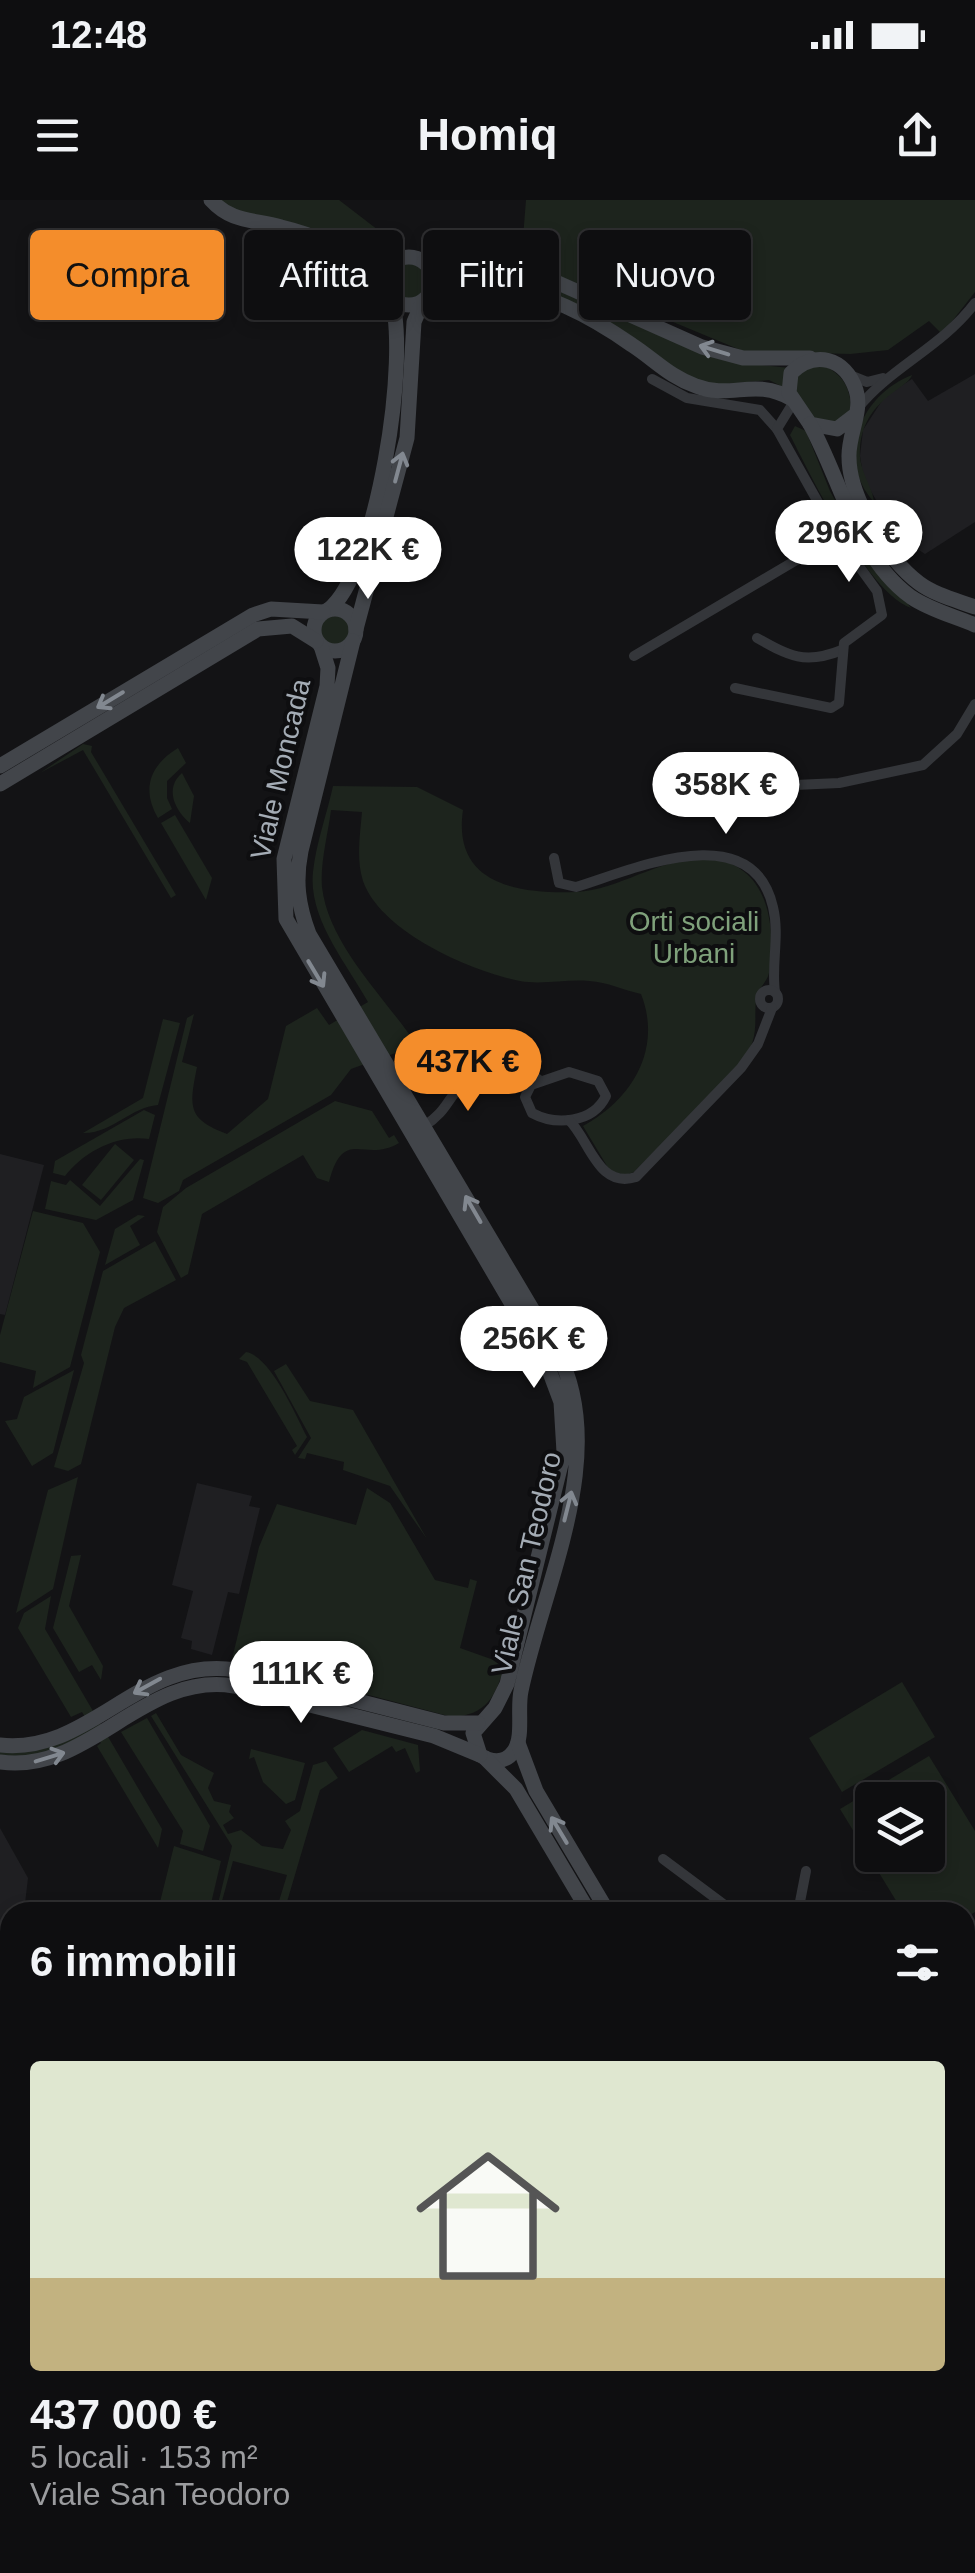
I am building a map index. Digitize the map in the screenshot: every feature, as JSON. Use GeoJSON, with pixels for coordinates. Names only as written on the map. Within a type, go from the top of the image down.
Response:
{"type":"FeatureCollection","features":[{"type":"Feature","properties":{"kind":"main road"},"geometry":{"type":"LineString","coordinates":[[211,200],[238,220],[291,230]]}},
{"type":"Feature","properties":{"kind":"main road"},"geometry":{"type":"LineString","coordinates":[[559,283],[702,347],[743,358],[830,360],[846,373],[857,392],[850,473],[892,554],[927,588],[975,608]]}},
{"type":"Feature","properties":{"kind":"main road"},"geometry":{"type":"LineString","coordinates":[[348,1014],[310,934],[297,883],[354,635],[406,438],[414,322],[423,303]]}},
{"type":"Feature","properties":{"kind":"main road"},"geometry":{"type":"LineString","coordinates":[[559,305],[600,324],[687,382],[711,390],[770,388],[792,401],[809,423],[838,493],[890,578],[922,604],[975,624]]}},
{"type":"Feature","properties":{"kind":"main road"},"geometry":{"type":"LineString","coordinates":[[354,635],[338,651],[319,643],[314,625],[351,585],[390,438],[397,365],[391,320]]}},
{"type":"Feature","properties":{"kind":"main road"},"geometry":{"type":"LineString","coordinates":[[792,401],[788,385],[791,373],[810,358]]}},
{"type":"Feature","properties":{"kind":"main road"},"geometry":{"type":"LineString","coordinates":[[809,423],[837,428],[856,412]]}},
{"type":"Feature","properties":{"kind":"main road"},"geometry":{"type":"LineString","coordinates":[[0,766],[240,622],[347,612],[354,635]]}},
{"type":"Feature","properties":{"kind":"main road"},"geometry":{"type":"LineString","coordinates":[[0,784],[278,617]]}},
{"type":"Feature","properties":{"kind":"main road","name":"Viale Moncada"},"geometry":{"type":"LineString","coordinates":[[278,617],[319,643],[328,668],[327,686],[284,859],[282,899],[293,936],[348,1014],[417,1130],[546,1362],[561,1402],[562,1468],[514,1686],[483,1720]]}},
{"type":"Feature","properties":{"kind":"main road"},"geometry":{"type":"LineString","coordinates":[[0,1762],[42,1760],[120,1711],[174,1690],[219,1683],[443,1731],[482,1757],[516,1790],[583,1902]]}},
{"type":"Feature","properties":{"kind":"main road","name":"Viale San Teodoro"},"geometry":{"type":"LineString","coordinates":[[514,1686],[518,1740],[529,1777],[602,1902]]}},
{"type":"Feature","properties":{"kind":"main road"},"geometry":{"type":"LineString","coordinates":[[443,1731],[505,1718],[518,1740],[502,1760],[482,1757]]}},
{"type":"Feature","properties":{"kind":"main road"},"geometry":{"type":"LineString","coordinates":[[482,1757],[473,1740],[483,1720]]}},
{"type":"Feature","properties":{"kind":"main road"},"geometry":{"type":"LineString","coordinates":[[0,1745],[38,1744],[92,1728]]}},
{"type":"Feature","properties":{"kind":"main road"},"geometry":{"type":"LineString","coordinates":[[516,1790],[518,1776],[529,1777]]}},
{"type":"Feature","properties":{"kind":"street"},"geometry":{"type":"LineString","coordinates":[[856,412],[894,374],[940,342],[975,303]]}},
{"type":"Feature","properties":{"kind":"street"},"geometry":{"type":"LineString","coordinates":[[846,373],[867,382],[894,374]]}},
{"type":"Feature","properties":{"kind":"street"},"geometry":{"type":"LineString","coordinates":[[652,379],[686,398],[760,410],[780,427],[837,536],[870,580],[883,609],[878,621],[848,638],[842,650],[844,678],[839,702],[827,710],[735,688]]}},
{"type":"Feature","properties":{"kind":"street"},"geometry":{"type":"LineString","coordinates":[[780,427],[792,401]]}},
{"type":"Feature","properties":{"kind":"street"},"geometry":{"type":"LineString","coordinates":[[780,427],[809,423]]}},
{"type":"Feature","properties":{"kind":"street"},"geometry":{"type":"LineString","coordinates":[[634,656],[837,536]]}},
{"type":"Feature","properties":{"kind":"street"},"geometry":{"type":"LineString","coordinates":[[757,638],[779,654],[807,660],[842,650]]}},
{"type":"Feature","properties":{"kind":"street"},"geometry":{"type":"LineString","coordinates":[[748,810],[795,785],[839,784],[923,766],[957,734],[975,704]]}},
{"type":"Feature","properties":{"kind":"street"},"geometry":{"type":"LineString","coordinates":[[554,858],[559,883],[576,887],[675,857],[711,854],[736,860],[761,882],[772,902],[776,926],[774,968],[771,991],[760,1002]]}},
{"type":"Feature","properties":{"kind":"street"},"geometry":{"type":"LineString","coordinates":[[569,1120],[605,1174],[619,1180],[636,1177],[741,1068],[758,1044],[763,1026],[778,1002],[771,991]]}},
{"type":"Feature","properties":{"kind":"street"},"geometry":{"type":"LineString","coordinates":[[760,1002],[772,1008]]}},
{"type":"Feature","properties":{"kind":"street"},"geometry":{"type":"LineString","coordinates":[[760,1002],[763,1026]]}},
{"type":"Feature","properties":{"kind":"street"},"geometry":{"type":"LineString","coordinates":[[417,1130],[444,1112],[464,1084],[539,1079],[569,1072],[598,1080],[605,1089],[604,1101],[569,1120],[540,1117],[528,1108],[525,1096],[506,1082]]}},
{"type":"Feature","properties":{"kind":"street"},"geometry":{"type":"LineString","coordinates":[[525,1096],[539,1079]]}},
{"type":"Feature","properties":{"kind":"street"},"geometry":{"type":"LineString","coordinates":[[582,1116],[583,1137]]}},
{"type":"Feature","properties":{"kind":"street"},"geometry":{"type":"LineString","coordinates":[[662,1859],[720,1902]]}},
{"type":"Feature","properties":{"kind":"street"},"geometry":{"type":"LineString","coordinates":[[800,1902],[806,1871]]}},
{"type":"Feature","properties":{"kind":"street"},"geometry":{"type":"LineString","coordinates":[[975,2438],[975,2466]]}},
{"type":"Feature","properties":{"kind":"shaded area"},"geometry":{"type":"Polygon","coordinates":[[[975,374],[975,522],[925,554],[898,536],[864,480],[860,456],[863,430],[885,396],[912,379],[928,401],[975,374]]]}},
{"type":"Feature","properties":{"kind":"shaded area"},"geometry":{"type":"Polygon","coordinates":[[[0,1154],[44,1165],[5,1315],[0,1314],[0,1154]]]}},
{"type":"Feature","properties":{"kind":"shaded area"},"geometry":{"type":"Polygon","coordinates":[[[197,1483],[252,1496],[249,1506],[260,1508],[239,1594],[228,1592],[212,1655],[191,1649],[192,1641],[181,1638],[193,1591],[172,1585],[197,1483]]]}},
{"type":"Feature","properties":{"kind":"shaded area"},"geometry":{"type":"Polygon","coordinates":[[[0,1828],[28,1878],[25,1902],[0,1902],[0,1828]]]}},
{"type":"Feature","properties":{"kind":"green space"},"geometry":{"type":"Polygon","coordinates":[[[218,200],[339,200],[378,230],[298,230],[237,211],[218,200]]]}},
{"type":"Feature","properties":{"kind":"green space"},"geometry":{"type":"Polygon","coordinates":[[[526,200],[975,200],[975,292],[942,334],[929,321],[888,350],[850,354],[743,351],[668,320],[751,320],[751,230],[579,230],[579,284],[559,277],[559,230],[524,230],[526,200]]]}},
{"type":"Feature","properties":{"kind":"green space"},"geometry":{"type":"Polygon","coordinates":[[[403,264],[423,268],[423,294],[403,298],[403,264]]]}},
{"type":"Feature","properties":{"kind":"green space"},"geometry":{"type":"Polygon","coordinates":[[[559,290],[579,298],[579,309],[559,297],[559,290]]]}},
{"type":"Feature","properties":{"kind":"green space"},"geometry":{"type":"Polygon","coordinates":[[[597,320],[640,320],[762,365],[790,368],[783,387],[769,380],[713,385],[689,377],[597,320]]]}},
{"type":"Feature","properties":{"kind":"green space"},"geometry":{"type":"Polygon","coordinates":[[[817,362],[838,375],[849,393],[851,409],[837,424],[815,421],[796,399],[795,378],[817,362]]]}},
{"type":"Feature","properties":{"kind":"green space"},"geometry":{"type":"Polygon","coordinates":[[[912,375],[877,407],[863,432],[860,457],[874,502],[862,485],[856,466],[859,430],[879,397],[912,375]]]}},
{"type":"Feature","properties":{"kind":"green space"},"geometry":{"type":"Polygon","coordinates":[[[795,426],[806,431],[830,491],[855,536],[911,608],[894,598],[877,580],[842,532],[790,435],[795,426]]]}},
{"type":"Feature","properties":{"kind":"green space"},"geometry":{"type":"Polygon","coordinates":[[[335,615],[349,624],[350,630],[341,644],[335,645],[321,636],[320,630],[329,616],[335,615]]]}},
{"type":"Feature","properties":{"kind":"green space"},"geometry":{"type":"Polygon","coordinates":[[[83,744],[92,746],[91,752],[176,895],[171,898],[83,750],[40,773],[83,744]]]}},
{"type":"Feature","properties":{"kind":"green space"},"geometry":{"type":"Polygon","coordinates":[[[178,748],[186,763],[167,781],[172,809],[158,818],[150,797],[151,778],[161,762],[178,748]]]}},
{"type":"Feature","properties":{"kind":"green space"},"geometry":{"type":"Polygon","coordinates":[[[182,773],[194,796],[190,823],[174,799],[174,785],[182,773]]]}},
{"type":"Feature","properties":{"kind":"green space","name":"Orti sociali Urbani"},"geometry":{"type":"Polygon","coordinates":[[[333,786],[417,787],[463,810],[462,835],[468,855],[494,880],[512,887],[554,892],[593,890],[691,859],[728,863],[744,871],[764,899],[771,935],[769,973],[756,996],[754,1036],[745,1057],[706,1102],[634,1172],[625,1175],[610,1171],[583,1126],[615,1102],[638,1071],[648,1035],[641,994],[596,982],[520,981],[477,968],[430,946],[388,917],[363,881],[359,856],[362,812],[331,810],[322,868],[326,907],[344,946],[409,1034],[409,1042],[401,1051],[351,1069],[331,1095],[183,1180],[179,1191],[158,1203],[143,1198],[187,1018],[194,1014],[182,1062],[197,1067],[194,1110],[204,1123],[227,1134],[268,1099],[286,1026],[317,1008],[329,1025],[368,1002],[330,940],[313,889],[317,850],[333,786]]]}},
{"type":"Feature","properties":{"kind":"green space"},"geometry":{"type":"Polygon","coordinates":[[[175,815],[212,878],[206,900],[161,823],[175,815]]]}},
{"type":"Feature","properties":{"kind":"green space"},"geometry":{"type":"Polygon","coordinates":[[[163,1019],[180,1023],[158,1105],[139,1110],[103,1129],[83,1133],[143,1098],[163,1019]]]}},
{"type":"Feature","properties":{"kind":"green space"},"geometry":{"type":"Polygon","coordinates":[[[335,1101],[372,1111],[389,1138],[394,1135],[399,1143],[375,1150],[349,1150],[341,1155],[329,1182],[317,1178],[303,1155],[202,1214],[188,1274],[181,1278],[157,1232],[163,1207],[186,1188],[335,1101]]]}},
{"type":"Feature","properties":{"kind":"green space"},"geometry":{"type":"Polygon","coordinates":[[[144,1110],[155,1115],[149,1139],[125,1139],[102,1146],[65,1176],[53,1173],[55,1161],[144,1110]]]}},
{"type":"Feature","properties":{"kind":"green space"},"geometry":{"type":"Polygon","coordinates":[[[115,1144],[134,1160],[101,1200],[82,1185],[115,1144]]]}},
{"type":"Feature","properties":{"kind":"green space"},"geometry":{"type":"Polygon","coordinates":[[[140,1159],[144,1160],[133,1200],[96,1220],[45,1209],[51,1181],[66,1185],[70,1180],[100,1206],[140,1159]]]}},
{"type":"Feature","properties":{"kind":"green space"},"geometry":{"type":"Polygon","coordinates":[[[33,1211],[83,1223],[100,1252],[70,1367],[33,1388],[36,1371],[0,1362],[0,1335],[33,1211]]]}},
{"type":"Feature","properties":{"kind":"green space"},"geometry":{"type":"Polygon","coordinates":[[[138,1215],[145,1216],[130,1226],[140,1245],[105,1265],[115,1229],[138,1215]]]}},
{"type":"Feature","properties":{"kind":"green space"},"geometry":{"type":"Polygon","coordinates":[[[155,1241],[176,1280],[124,1308],[115,1327],[81,1464],[68,1471],[54,1467],[84,1363],[81,1355],[103,1271],[155,1241]]]}},
{"type":"Feature","properties":{"kind":"green space"},"geometry":{"type":"Polygon","coordinates":[[[246,1352],[273,1374],[307,1437],[295,1455],[292,1450],[297,1446],[247,1362],[239,1359],[246,1352]]]}},
{"type":"Feature","properties":{"kind":"green space"},"geometry":{"type":"Polygon","coordinates":[[[286,1364],[310,1401],[353,1410],[427,1539],[390,1486],[343,1470],[344,1462],[307,1453],[305,1459],[298,1458],[311,1438],[274,1371],[286,1364]]]}},
{"type":"Feature","properties":{"kind":"green space"},"geometry":{"type":"Polygon","coordinates":[[[74,1370],[53,1453],[32,1466],[5,1421],[17,1419],[24,1397],[74,1370]]]}},
{"type":"Feature","properties":{"kind":"green space"},"geometry":{"type":"Polygon","coordinates":[[[78,1477],[53,1589],[16,1613],[48,1490],[78,1477]]]}},
{"type":"Feature","properties":{"kind":"green space"},"geometry":{"type":"Polygon","coordinates":[[[367,1488],[390,1503],[435,1580],[468,1588],[470,1579],[477,1581],[460,1648],[505,1664],[494,1694],[474,1712],[452,1717],[232,1659],[259,1547],[277,1504],[356,1525],[367,1488]]]}},
{"type":"Feature","properties":{"kind":"green space"},"geometry":{"type":"Polygon","coordinates":[[[81,1555],[69,1606],[103,1666],[101,1680],[92,1665],[79,1672],[53,1628],[71,1556],[81,1555]]]}},
{"type":"Feature","properties":{"kind":"green space"},"geometry":{"type":"Polygon","coordinates":[[[51,1596],[45,1629],[162,1829],[158,1848],[97,1746],[101,1743],[93,1731],[42,1755],[0,1757],[0,1751],[90,1725],[82,1712],[71,1717],[18,1628],[24,1613],[51,1596]]]}},
{"type":"Feature","properties":{"kind":"green space"},"geometry":{"type":"Polygon","coordinates":[[[902,1682],[935,1737],[842,1792],[809,1738],[902,1682]]]}},
{"type":"Feature","properties":{"kind":"green space"},"geometry":{"type":"Polygon","coordinates":[[[156,1713],[181,1755],[214,1773],[208,1788],[214,1801],[231,1805],[229,1812],[234,1818],[223,1825],[228,1834],[241,1830],[262,1846],[283,1849],[291,1830],[285,1821],[300,1811],[313,1765],[326,1761],[338,1778],[320,1790],[287,1902],[279,1902],[287,1875],[233,1861],[222,1902],[218,1902],[232,1846],[151,1716],[156,1713]]]}},
{"type":"Feature","properties":{"kind":"green space"},"geometry":{"type":"Polygon","coordinates":[[[147,1718],[210,1826],[203,1851],[180,1844],[183,1831],[121,1732],[147,1718]]]}},
{"type":"Feature","properties":{"kind":"green space"},"geometry":{"type":"Polygon","coordinates":[[[362,1730],[418,1745],[420,1771],[416,1773],[405,1748],[396,1752],[392,1746],[349,1772],[333,1748],[362,1730]]]}},
{"type":"Feature","properties":{"kind":"green space"},"geometry":{"type":"Polygon","coordinates":[[[251,1749],[305,1763],[295,1800],[286,1804],[263,1782],[254,1757],[249,1759],[251,1749]]]}},
{"type":"Feature","properties":{"kind":"green space"},"geometry":{"type":"Polygon","coordinates":[[[929,1756],[945,1782],[885,1782],[929,1756]]]}},
{"type":"Feature","properties":{"kind":"green space"},"geometry":{"type":"Polygon","coordinates":[[[945,1782],[975,1831],[975,1902],[897,1902],[879,1872],[945,1872],[945,1782]]]}},
{"type":"Feature","properties":{"kind":"green space"},"geometry":{"type":"Polygon","coordinates":[[[855,1800],[855,1834],[840,1809],[855,1800]]]}},
{"type":"Feature","properties":{"kind":"green space"},"geometry":{"type":"Polygon","coordinates":[[[174,1846],[221,1861],[211,1902],[160,1902],[174,1846]]]}}]}
